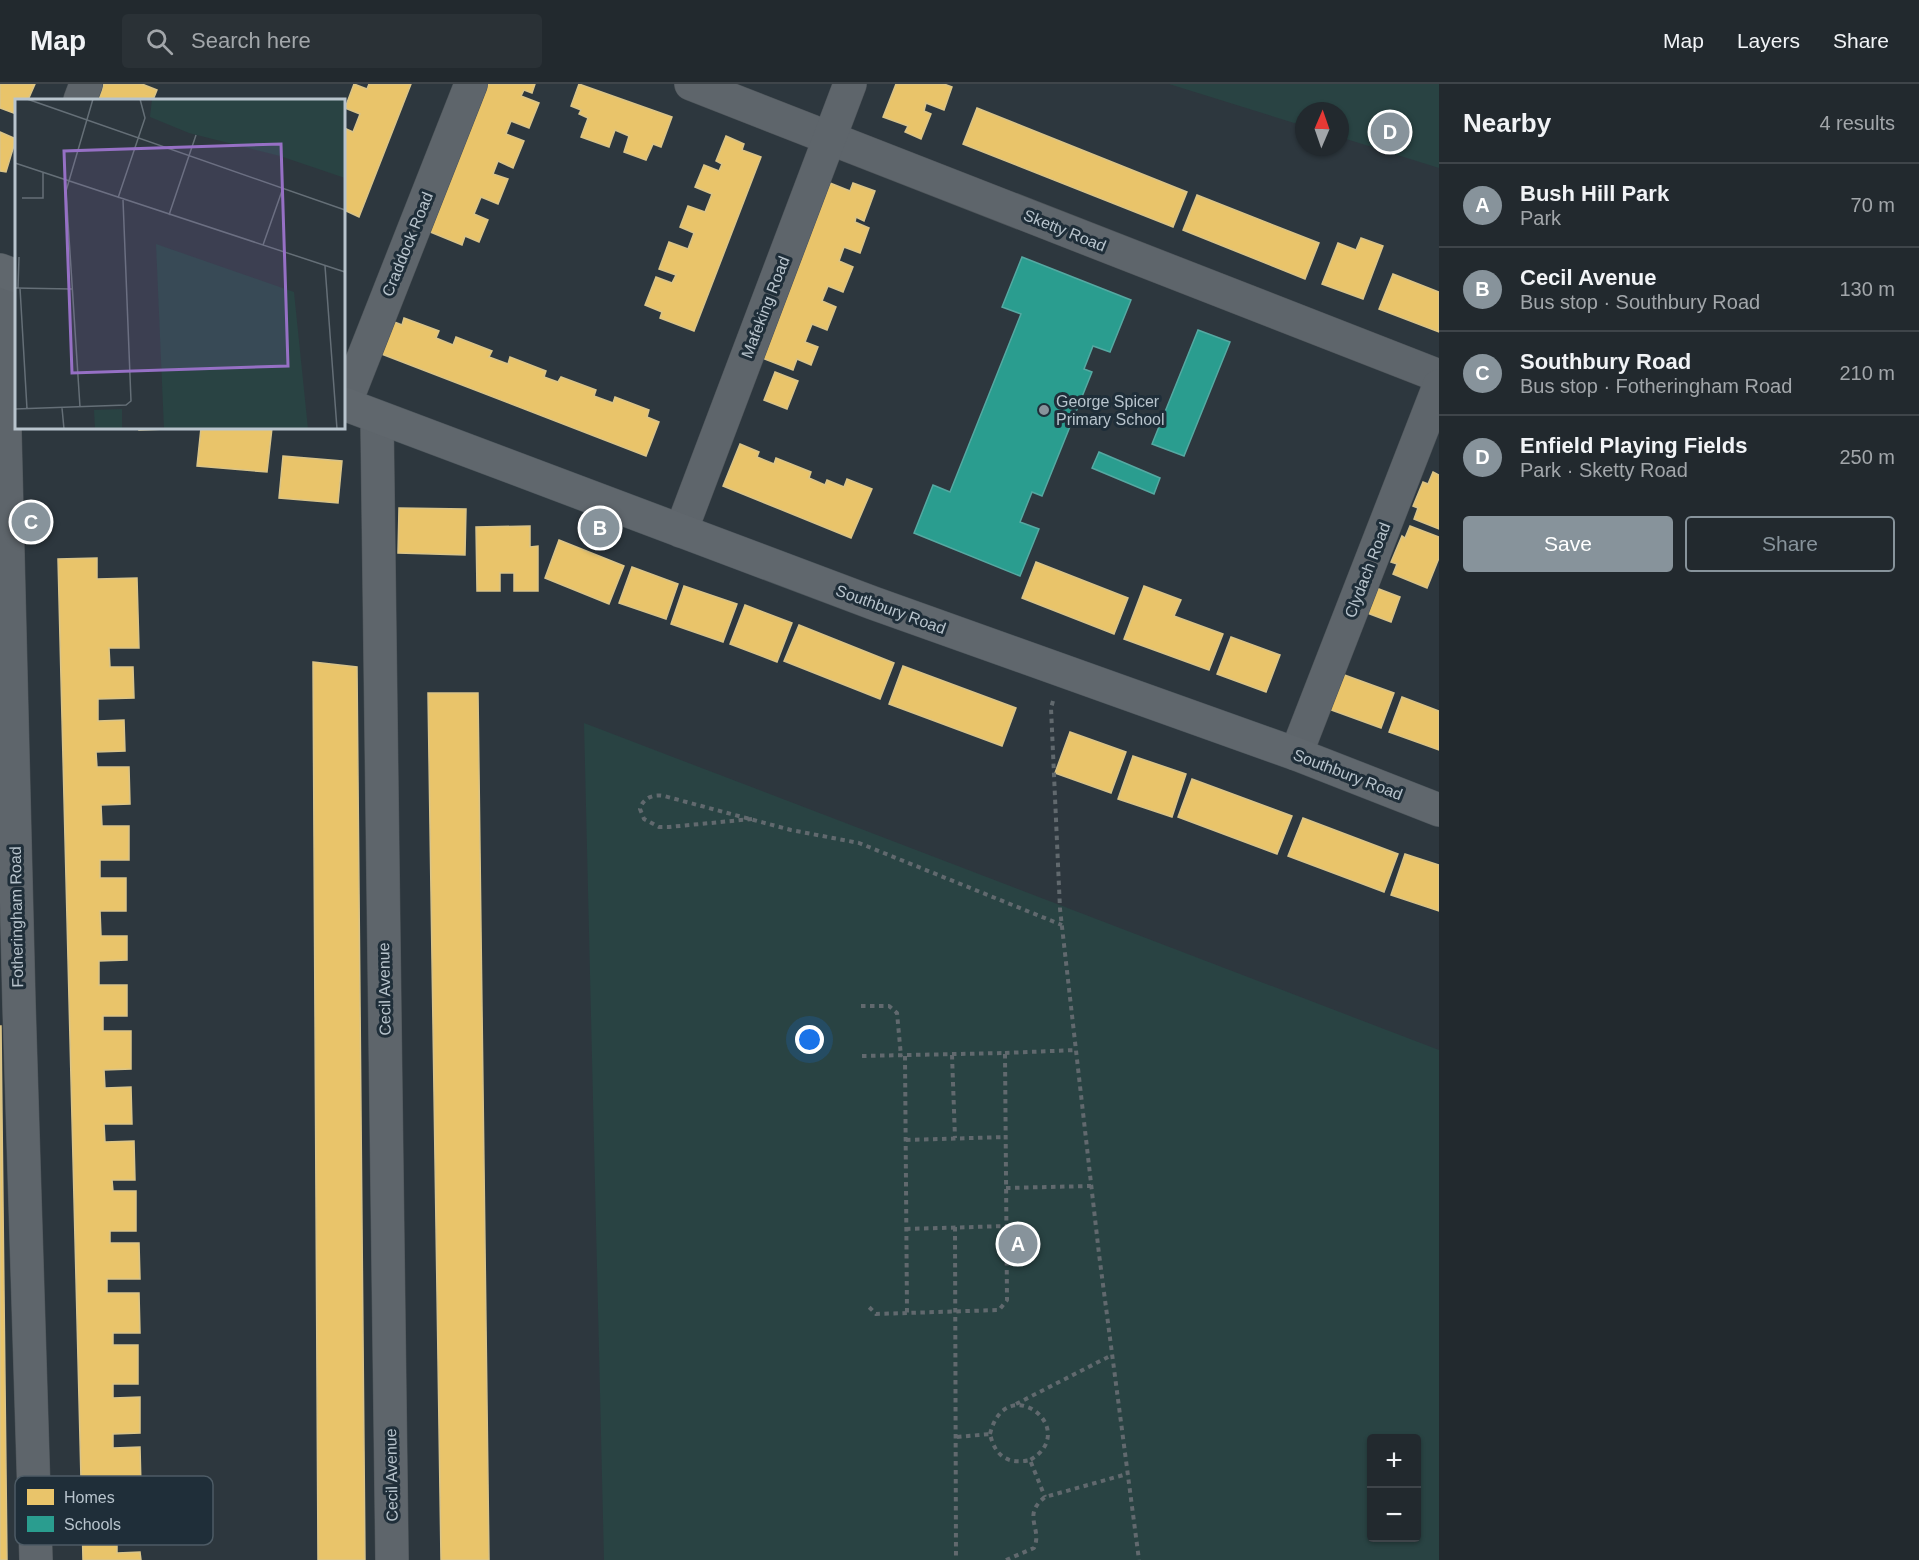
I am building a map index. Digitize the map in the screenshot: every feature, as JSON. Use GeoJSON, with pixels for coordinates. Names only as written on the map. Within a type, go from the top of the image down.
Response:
{"type":"FeatureCollection","features":[{"type":"Feature","properties":{"kind":"main road"},"geometry":{"type":"LineString","coordinates":[[0,270],[15,276]]}},
{"type":"Feature","properties":{"kind":"main road","name":"Southbury Road"},"geometry":{"type":"LineString","coordinates":[[345,404],[1083,680],[1296,754],[1439,810]]}},
{"type":"Feature","properties":{"kind":"street"},"geometry":{"type":"LineString","coordinates":[[80,99],[86,84]]}},
{"type":"Feature","properties":{"kind":"street","name":"Craddock Road"},"geometry":{"type":"LineString","coordinates":[[345,401],[471,84]]}},
{"type":"Feature","properties":{"kind":"street","name":"Sketty Road"},"geometry":{"type":"LineString","coordinates":[[691,84],[1439,376]]}},
{"type":"Feature","properties":{"kind":"street","name":"Mafeking Road"},"geometry":{"type":"LineString","coordinates":[[681,531],[850,84]]}},
{"type":"Feature","properties":{"kind":"street","name":"Fotheringham Road"},"geometry":{"type":"LineString","coordinates":[[15,280],[6,315],[3,351],[9,1004],[32,1476]]}},
{"type":"Feature","properties":{"kind":"street","name":"Clydach Road"},"geometry":{"type":"LineString","coordinates":[[1296,754],[1439,386]]}},
{"type":"Feature","properties":{"kind":"street","name":"Cecil Avenue"},"geometry":{"type":"LineString","coordinates":[[377,418],[392,1560]]}},
{"type":"Feature","properties":{"kind":"street","name":"Fotheringham Road"},"geometry":{"type":"LineString","coordinates":[[35,1545],[36,1560]]}},
{"type":"Feature","properties":{"kind":"path"},"geometry":{"type":"LineString","coordinates":[[1056,694],[1051,708],[1062,925],[1091,1186],[1139,1560]]}},
{"type":"Feature","properties":{"kind":"path"},"geometry":{"type":"LineString","coordinates":[[752,819],[659,827],[644,819],[640,809],[645,800],[656,795],[752,819],[814,836],[859,843],[1062,925]]}},
{"type":"Feature","properties":{"kind":"path"},"geometry":{"type":"LineString","coordinates":[[861,1006],[889,1006],[897,1013],[903,1056],[906,1140],[907,1313]]}},
{"type":"Feature","properties":{"kind":"path"},"geometry":{"type":"LineString","coordinates":[[862,1056],[1076,1050]]}},
{"type":"Feature","properties":{"kind":"path"},"geometry":{"type":"LineString","coordinates":[[867,1305],[876,1314],[999,1310],[1007,1300],[1005,1053]]}},
{"type":"Feature","properties":{"kind":"path"},"geometry":{"type":"LineString","coordinates":[[952,1055],[955,1138]]}},
{"type":"Feature","properties":{"kind":"path"},"geometry":{"type":"LineString","coordinates":[[906,1140],[1006,1137]]}},
{"type":"Feature","properties":{"kind":"path"},"geometry":{"type":"LineString","coordinates":[[1006,1188],[1091,1186]]}},
{"type":"Feature","properties":{"kind":"path"},"geometry":{"type":"LineString","coordinates":[[906,1228],[1007,1226]]}},
{"type":"Feature","properties":{"kind":"path"},"geometry":{"type":"LineString","coordinates":[[955,1227],[956,1560]]}},
{"type":"Feature","properties":{"kind":"path"},"geometry":{"type":"LineString","coordinates":[[1012,1406],[1029,1407],[1045,1421],[1046,1443],[1039,1455],[1030,1461],[1017,1463],[1003,1458],[993,1446],[990,1434],[993,1421],[1002,1411],[1112,1355]]}},
{"type":"Feature","properties":{"kind":"path"},"geometry":{"type":"LineString","coordinates":[[957,1437],[990,1434]]}},
{"type":"Feature","properties":{"kind":"path"},"geometry":{"type":"LineString","coordinates":[[1030,1461],[1045,1497]]}},
{"type":"Feature","properties":{"kind":"path"},"geometry":{"type":"LineString","coordinates":[[1006,1560],[1034,1548],[1037,1542],[1033,1512],[1037,1504],[1045,1497],[1127,1474]]}},
{"type":"Feature","properties":{"kind":"green space"},"geometry":{"type":"Polygon","coordinates":[[[1169,84],[1439,84],[1439,168],[1349,140],[1349,102],[1295,102],[1295,123],[1169,84]]]}},
{"type":"Feature","properties":{"kind":"green space"},"geometry":{"type":"Polygon","coordinates":[[[584,723],[1439,1050],[1439,1560],[604,1560],[584,723]]]}},
{"type":"Feature","properties":{"kind":"building: Homes"},"geometry":{"type":"Polygon","coordinates":[[[0,84],[35,84],[28,99],[15,99],[15,114],[0,108],[0,84]]]}},
{"type":"Feature","properties":{"kind":"building: Homes"},"geometry":{"type":"Polygon","coordinates":[[[104,84],[142,84],[157,90],[153,99],[98,99],[104,84]]]}},
{"type":"Feature","properties":{"kind":"building: Homes"},"geometry":{"type":"Polygon","coordinates":[[[354,84],[367,89],[369,84],[411,84],[359,217],[345,210],[345,128],[353,132],[360,114],[345,108],[354,84]]]}},
{"type":"Feature","properties":{"kind":"building: Homes"},"geometry":{"type":"Polygon","coordinates":[[[488,84],[535,84],[532,93],[524,90],[521,96],[539,103],[529,128],[511,121],[506,134],[524,141],[513,168],[498,161],[493,174],[508,179],[498,204],[481,197],[474,214],[488,220],[479,242],[465,236],[462,245],[428,231],[488,84]]]}},
{"type":"Feature","properties":{"kind":"building: Homes"},"geometry":{"type":"Polygon","coordinates":[[[579,84],[672,117],[661,147],[653,144],[646,160],[624,152],[629,136],[615,130],[609,147],[581,137],[588,118],[579,114],[581,110],[571,106],[579,84]]]}},
{"type":"Feature","properties":{"kind":"building: Homes"},"geometry":{"type":"Polygon","coordinates":[[[896,84],[944,84],[952,87],[944,110],[926,103],[924,111],[931,114],[921,139],[905,132],[908,126],[883,117],[896,84]]]}},
{"type":"Feature","properties":{"kind":"building: Homes"},"geometry":{"type":"Polygon","coordinates":[[[977,108],[1187,192],[1173,227],[963,144],[977,108]]]}},
{"type":"Feature","properties":{"kind":"building: Homes"},"geometry":{"type":"Polygon","coordinates":[[[0,132],[15,139],[15,142],[6,172],[0,171],[0,132]]]}},
{"type":"Feature","properties":{"kind":"building: Homes"},"geometry":{"type":"Polygon","coordinates":[[[726,136],[744,144],[742,150],[761,157],[694,331],[660,318],[662,312],[645,305],[656,277],[672,283],[676,275],[659,269],[669,242],[688,249],[694,233],[680,227],[688,206],[705,212],[712,194],[695,187],[704,165],[719,171],[722,164],[716,161],[726,136]]]}},
{"type":"Feature","properties":{"kind":"building: Homes"},"geometry":{"type":"Polygon","coordinates":[[[830,183],[850,191],[853,183],[875,191],[864,221],[856,217],[855,222],[869,228],[860,253],[844,247],[839,261],[853,267],[843,292],[828,286],[822,301],[836,307],[827,330],[812,324],[805,342],[818,347],[811,365],[797,359],[793,370],[762,358],[830,183]]]}},
{"type":"Feature","properties":{"kind":"building: Homes"},"geometry":{"type":"Polygon","coordinates":[[[1197,195],[1319,243],[1305,279],[1183,230],[1197,195]]]}},
{"type":"Feature","properties":{"kind":"building: Homes"},"geometry":{"type":"Polygon","coordinates":[[[1361,238],[1383,246],[1363,299],[1322,284],[1338,243],[1356,250],[1361,238]]]}},
{"type":"Feature","properties":{"kind":"building: Homes"},"geometry":{"type":"Polygon","coordinates":[[[1393,274],[1439,292],[1439,332],[1379,309],[1393,274]]]}},
{"type":"Feature","properties":{"kind":"building: Homes"},"geometry":{"type":"Polygon","coordinates":[[[404,318],[439,331],[436,338],[453,345],[456,337],[492,351],[489,357],[508,364],[510,357],[546,371],[544,377],[558,382],[561,377],[596,390],[594,396],[613,403],[615,397],[649,410],[647,417],[659,422],[646,456],[379,353],[392,321],[402,325],[404,318]]]}},
{"type":"Feature","properties":{"kind":"building: Homes"},"geometry":{"type":"Polygon","coordinates":[[[775,372],[798,381],[787,409],[764,400],[775,372]]]}},
{"type":"Feature","properties":{"kind":"building: Homes"},"geometry":{"type":"Polygon","coordinates":[[[201,429],[272,429],[267,472],[197,466],[201,429]]]}},
{"type":"Feature","properties":{"kind":"building: Homes"},"geometry":{"type":"Polygon","coordinates":[[[740,444],[759,452],[757,457],[774,464],[776,458],[811,472],[809,478],[825,485],[827,480],[844,487],[847,479],[872,489],[851,538],[723,486],[740,444]]]}},
{"type":"Feature","properties":{"kind":"building: Homes"},"geometry":{"type":"Polygon","coordinates":[[[283,456],[342,461],[338,503],[279,498],[283,456]]]}},
{"type":"Feature","properties":{"kind":"building: Homes"},"geometry":{"type":"Polygon","coordinates":[[[1433,472],[1439,475],[1439,529],[1414,519],[1418,508],[1413,506],[1423,482],[1428,484],[1433,472]]]}},
{"type":"Feature","properties":{"kind":"building: Homes"},"geometry":{"type":"Polygon","coordinates":[[[399,508],[466,509],[465,555],[398,553],[399,508]]]}},
{"type":"Feature","properties":{"kind":"building: Homes"},"geometry":{"type":"Polygon","coordinates":[[[530,526],[530,547],[538,546],[538,591],[514,591],[514,573],[500,573],[500,591],[477,591],[476,527],[530,526]]]}},
{"type":"Feature","properties":{"kind":"building: Homes"},"geometry":{"type":"Polygon","coordinates":[[[1410,526],[1439,537],[1439,558],[1427,588],[1393,574],[1397,564],[1391,562],[1402,536],[1405,538],[1410,526]]]}},
{"type":"Feature","properties":{"kind":"building: Homes"},"geometry":{"type":"Polygon","coordinates":[[[559,540],[624,566],[609,604],[545,578],[559,540]]]}},
{"type":"Feature","properties":{"kind":"building: Homes"},"geometry":{"type":"Polygon","coordinates":[[[97,558],[97,579],[137,578],[139,648],[109,648],[110,667],[133,667],[134,698],[98,699],[98,721],[124,720],[125,751],[96,752],[97,767],[129,767],[130,804],[101,805],[102,826],[129,826],[129,860],[100,860],[100,878],[126,878],[126,911],[100,911],[101,936],[127,936],[127,960],[99,961],[99,985],[127,985],[127,1016],[103,1016],[103,1031],[131,1031],[131,1069],[104,1070],[105,1088],[131,1087],[132,1124],[104,1124],[105,1142],[134,1141],[135,1180],[112,1180],[113,1191],[136,1191],[136,1231],[110,1231],[110,1243],[139,1243],[140,1279],[107,1279],[107,1293],[139,1293],[140,1333],[113,1333],[113,1345],[138,1345],[138,1384],[113,1384],[113,1398],[140,1397],[140,1433],[113,1434],[113,1448],[140,1447],[141,1476],[81,1476],[58,559],[97,558]]]}},
{"type":"Feature","properties":{"kind":"building: Homes"},"geometry":{"type":"Polygon","coordinates":[[[1036,562],[1128,598],[1114,634],[1022,598],[1036,562]]]}},
{"type":"Feature","properties":{"kind":"building: Homes"},"geometry":{"type":"Polygon","coordinates":[[[632,567],[678,584],[666,619],[619,603],[632,567]]]}},
{"type":"Feature","properties":{"kind":"building: Homes"},"geometry":{"type":"Polygon","coordinates":[[[684,586],[737,604],[723,642],[671,624],[684,586]]]}},
{"type":"Feature","properties":{"kind":"building: Homes"},"geometry":{"type":"Polygon","coordinates":[[[1144,586],[1181,600],[1174,616],[1223,634],[1209,670],[1124,639],[1144,586]]]}},
{"type":"Feature","properties":{"kind":"building: Homes"},"geometry":{"type":"Polygon","coordinates":[[[1371,586],[1400,597],[1391,622],[1362,611],[1371,586]]]}},
{"type":"Feature","properties":{"kind":"building: Homes"},"geometry":{"type":"Polygon","coordinates":[[[745,605],[792,623],[777,662],[730,644],[745,605]]]}},
{"type":"Feature","properties":{"kind":"building: Homes"},"geometry":{"type":"Polygon","coordinates":[[[799,625],[894,663],[880,699],[784,661],[799,625]]]}},
{"type":"Feature","properties":{"kind":"building: Homes"},"geometry":{"type":"Polygon","coordinates":[[[1231,637],[1280,655],[1266,692],[1217,674],[1231,637]]]}},
{"type":"Feature","properties":{"kind":"building: Homes"},"geometry":{"type":"Polygon","coordinates":[[[313,662],[357,667],[365,1560],[318,1560],[313,662]]]}},
{"type":"Feature","properties":{"kind":"building: Homes"},"geometry":{"type":"Polygon","coordinates":[[[903,666],[1016,708],[1002,746],[889,704],[903,666]]]}},
{"type":"Feature","properties":{"kind":"building: Homes"},"geometry":{"type":"Polygon","coordinates":[[[1339,673],[1394,693],[1381,728],[1326,708],[1339,673]]]}},
{"type":"Feature","properties":{"kind":"building: Homes"},"geometry":{"type":"Polygon","coordinates":[[[428,693],[478,693],[489,1560],[441,1560],[428,693]]]}},
{"type":"Feature","properties":{"kind":"building: Homes"},"geometry":{"type":"Polygon","coordinates":[[[1402,697],[1439,711],[1439,750],[1389,732],[1402,697]]]}},
{"type":"Feature","properties":{"kind":"building: Homes"},"geometry":{"type":"Polygon","coordinates":[[[1070,732],[1126,752],[1111,793],[1055,773],[1070,732]]]}},
{"type":"Feature","properties":{"kind":"building: Homes"},"geometry":{"type":"Polygon","coordinates":[[[1133,756],[1186,774],[1172,817],[1118,799],[1133,756]]]}},
{"type":"Feature","properties":{"kind":"building: Homes"},"geometry":{"type":"Polygon","coordinates":[[[1192,779],[1292,816],[1277,854],[1178,817],[1192,779]]]}},
{"type":"Feature","properties":{"kind":"building: Homes"},"geometry":{"type":"Polygon","coordinates":[[[1303,818],[1398,854],[1384,892],[1288,856],[1303,818]]]}},
{"type":"Feature","properties":{"kind":"building: Homes"},"geometry":{"type":"Polygon","coordinates":[[[1405,854],[1439,865],[1439,911],[1391,895],[1405,854]]]}},
{"type":"Feature","properties":{"kind":"building: Homes"},"geometry":{"type":"Polygon","coordinates":[[[1,1026],[7,1560],[0,1560],[1,1026]]]}},
{"type":"Feature","properties":{"kind":"building: Homes"},"geometry":{"type":"Polygon","coordinates":[[[83,1545],[117,1545],[117,1553],[140,1552],[141,1560],[83,1560],[83,1545]]]}},
{"type":"Feature","properties":{"kind":"building: Schools","name":"George Spicer Primary School"},"geometry":{"type":"Polygon","coordinates":[[[1022,257],[1131,300],[1110,352],[1093,346],[1084,369],[1092,372],[1042,496],[1032,492],[1020,522],[1039,529],[1020,576],[914,533],[933,485],[950,492],[1021,314],[1002,307],[1022,257]]]}},
{"type":"Feature","properties":{"kind":"building: Schools"},"geometry":{"type":"Polygon","coordinates":[[[1198,330],[1230,342],[1184,456],[1152,444],[1198,330]]]}},
{"type":"Feature","properties":{"kind":"building: Schools"},"geometry":{"type":"Polygon","coordinates":[[[1099,452],[1160,478],[1154,494],[1092,468],[1099,452]]]}},
{"type":"Feature","properties":{"kind":"place","name":"Enfield Playing Fields"},"geometry":{"type":"Point","coordinates":[1390,132]}},
{"type":"Feature","properties":{"kind":"place","name":"George Spicer Primary School"},"geometry":{"type":"Point","coordinates":[1044,410]}},
{"type":"Feature","properties":{"kind":"place","name":"Southbury Road"},"geometry":{"type":"Point","coordinates":[31,522]}},
{"type":"Feature","properties":{"kind":"place","name":"Cecil Avenue"},"geometry":{"type":"Point","coordinates":[600,528]}},
{"type":"Feature","properties":{"kind":"place","name":"Bush Hill Park"},"geometry":{"type":"Point","coordinates":[1018,1244]}}]}
